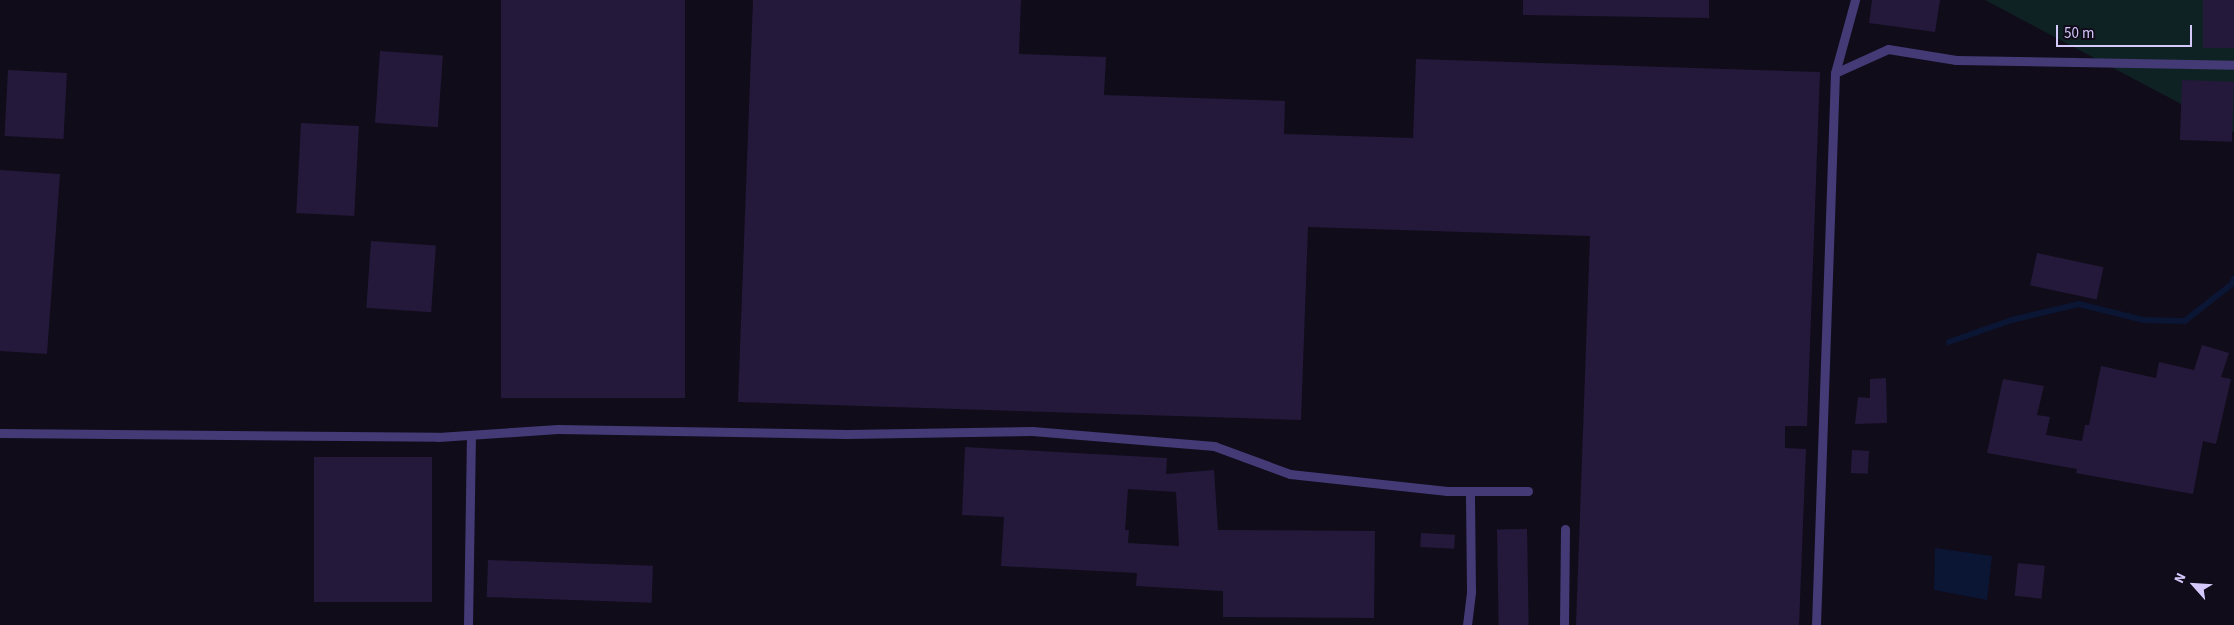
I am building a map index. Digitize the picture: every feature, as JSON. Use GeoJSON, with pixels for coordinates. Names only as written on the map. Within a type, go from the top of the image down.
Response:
{"type":"FeatureCollection","features":[{"type":"Feature","properties":{"kind":"lane"},"geometry":{"type":"LineString","coordinates":[[1816,625],[1835,73],[1856,0]]}},
{"type":"Feature","properties":{"kind":"lane"},"geometry":{"type":"LineString","coordinates":[[1835,73],[1888,48],[1956,60],[2234,65]]}},
{"type":"Feature","properties":{"kind":"lane"},"geometry":{"type":"LineString","coordinates":[[0,433],[471,435],[558,429],[847,434],[1032,430],[1214,446],[1290,474],[1470,492],[1528,491]]}},
{"type":"Feature","properties":{"kind":"lane"},"geometry":{"type":"LineString","coordinates":[[468,625],[471,435]]}},
{"type":"Feature","properties":{"kind":"lane"},"geometry":{"type":"LineString","coordinates":[[1467,625],[1471,591],[1470,492]]}},
{"type":"Feature","properties":{"kind":"lane"},"geometry":{"type":"LineString","coordinates":[[1564,625],[1565,530]]}},
{"type":"Feature","properties":{"kind":"green space"},"geometry":{"type":"Polygon","coordinates":[[[1985,0],[2234,0],[2234,132],[1985,0]]]}},
{"type":"Feature","properties":{"kind":"water"},"geometry":{"type":"Polygon","coordinates":[[[1935,548],[1992,556],[1987,600],[1934,590],[1935,548]]]}},
{"type":"Feature","properties":{"kind":"building"},"geometry":{"type":"Polygon","coordinates":[[[501,0],[685,0],[685,398],[501,398],[501,0]]]}},
{"type":"Feature","properties":{"kind":"building"},"geometry":{"type":"Polygon","coordinates":[[[753,0],[1021,0],[1019,54],[1106,57],[1104,95],[1285,101],[1284,134],[1413,138],[1416,59],[1820,72],[1807,426],[1785,426],[1785,448],[1806,449],[1799,625],[1576,625],[1590,236],[1308,227],[1301,420],[738,402],[753,0]]]}},
{"type":"Feature","properties":{"kind":"building"},"geometry":{"type":"Polygon","coordinates":[[[1523,0],[1709,0],[1709,18],[1523,15],[1523,0]]]}},
{"type":"Feature","properties":{"kind":"building"},"geometry":{"type":"Polygon","coordinates":[[[1872,0],[1940,0],[1935,32],[1869,23],[1872,0]]]}},
{"type":"Feature","properties":{"kind":"building"},"geometry":{"type":"Polygon","coordinates":[[[2203,0],[2234,0],[2234,48],[2203,48],[2203,0]]]}},
{"type":"Feature","properties":{"kind":"building"},"geometry":{"type":"Polygon","coordinates":[[[380,51],[443,55],[438,127],[375,123],[380,51]]]}},
{"type":"Feature","properties":{"kind":"building"},"geometry":{"type":"Polygon","coordinates":[[[8,70],[67,73],[63,139],[5,136],[8,70]]]}},
{"type":"Feature","properties":{"kind":"building"},"geometry":{"type":"Polygon","coordinates":[[[2182,80],[2234,82],[2232,142],[2180,140],[2182,80]]]}},
{"type":"Feature","properties":{"kind":"building"},"geometry":{"type":"Polygon","coordinates":[[[301,123],[359,126],[354,216],[296,213],[301,123]]]}},
{"type":"Feature","properties":{"kind":"building"},"geometry":{"type":"Polygon","coordinates":[[[0,170],[60,174],[47,354],[0,351],[0,170]]]}},
{"type":"Feature","properties":{"kind":"building"},"geometry":{"type":"Polygon","coordinates":[[[371,241],[436,246],[431,312],[366,308],[371,241]]]}},
{"type":"Feature","properties":{"kind":"building"},"geometry":{"type":"Polygon","coordinates":[[[2037,253],[2104,267],[2097,299],[2030,285],[2037,253]]]}},
{"type":"Feature","properties":{"kind":"building"},"geometry":{"type":"Polygon","coordinates":[[[2202,345],[2229,353],[2221,377],[2231,379],[2216,444],[2203,441],[2193,494],[2076,473],[2077,469],[1987,453],[2003,379],[2044,386],[2037,415],[2050,417],[2046,435],[2082,441],[2085,425],[2089,425],[2101,366],[2156,378],[2159,362],[2194,370],[2202,345]]]}},
{"type":"Feature","properties":{"kind":"building"},"geometry":{"type":"Polygon","coordinates":[[[1886,378],[1887,423],[1855,424],[1858,397],[1870,398],[1870,379],[1886,378]]]}},
{"type":"Feature","properties":{"kind":"building"},"geometry":{"type":"Polygon","coordinates":[[[965,447],[1167,458],[1166,474],[1214,470],[1218,530],[1375,531],[1374,618],[1223,617],[1223,591],[1136,586],[1137,573],[1001,566],[1004,517],[962,515],[965,447]],[[1128,489],[1125,530],[1129,530],[1128,543],[1179,546],[1176,492],[1128,489]]]}},
{"type":"Feature","properties":{"kind":"building"},"geometry":{"type":"Polygon","coordinates":[[[1852,450],[1869,451],[1868,474],[1851,473],[1852,450]]]}},
{"type":"Feature","properties":{"kind":"building"},"geometry":{"type":"Polygon","coordinates":[[[314,457],[432,457],[432,602],[314,602],[314,457]]]}},
{"type":"Feature","properties":{"kind":"building"},"geometry":{"type":"Polygon","coordinates":[[[1527,529],[1529,625],[1499,625],[1497,530],[1527,529]]]}},
{"type":"Feature","properties":{"kind":"building"},"geometry":{"type":"Polygon","coordinates":[[[1421,533],[1455,535],[1454,549],[1420,547],[1421,533]]]}},
{"type":"Feature","properties":{"kind":"building"},"geometry":{"type":"Polygon","coordinates":[[[488,560],[653,566],[652,603],[487,597],[488,560]]]}},
{"type":"Feature","properties":{"kind":"building"},"geometry":{"type":"Polygon","coordinates":[[[2018,563],[2045,566],[2041,599],[2015,596],[2018,563]]]}},
{"type":"Feature","properties":{"kind":"waterway"},"geometry":{"type":"LineString","coordinates":[[1949,342],[2012,320],[2079,304],[2144,320],[2185,321],[2232,284],[2234,279]]}}]}
